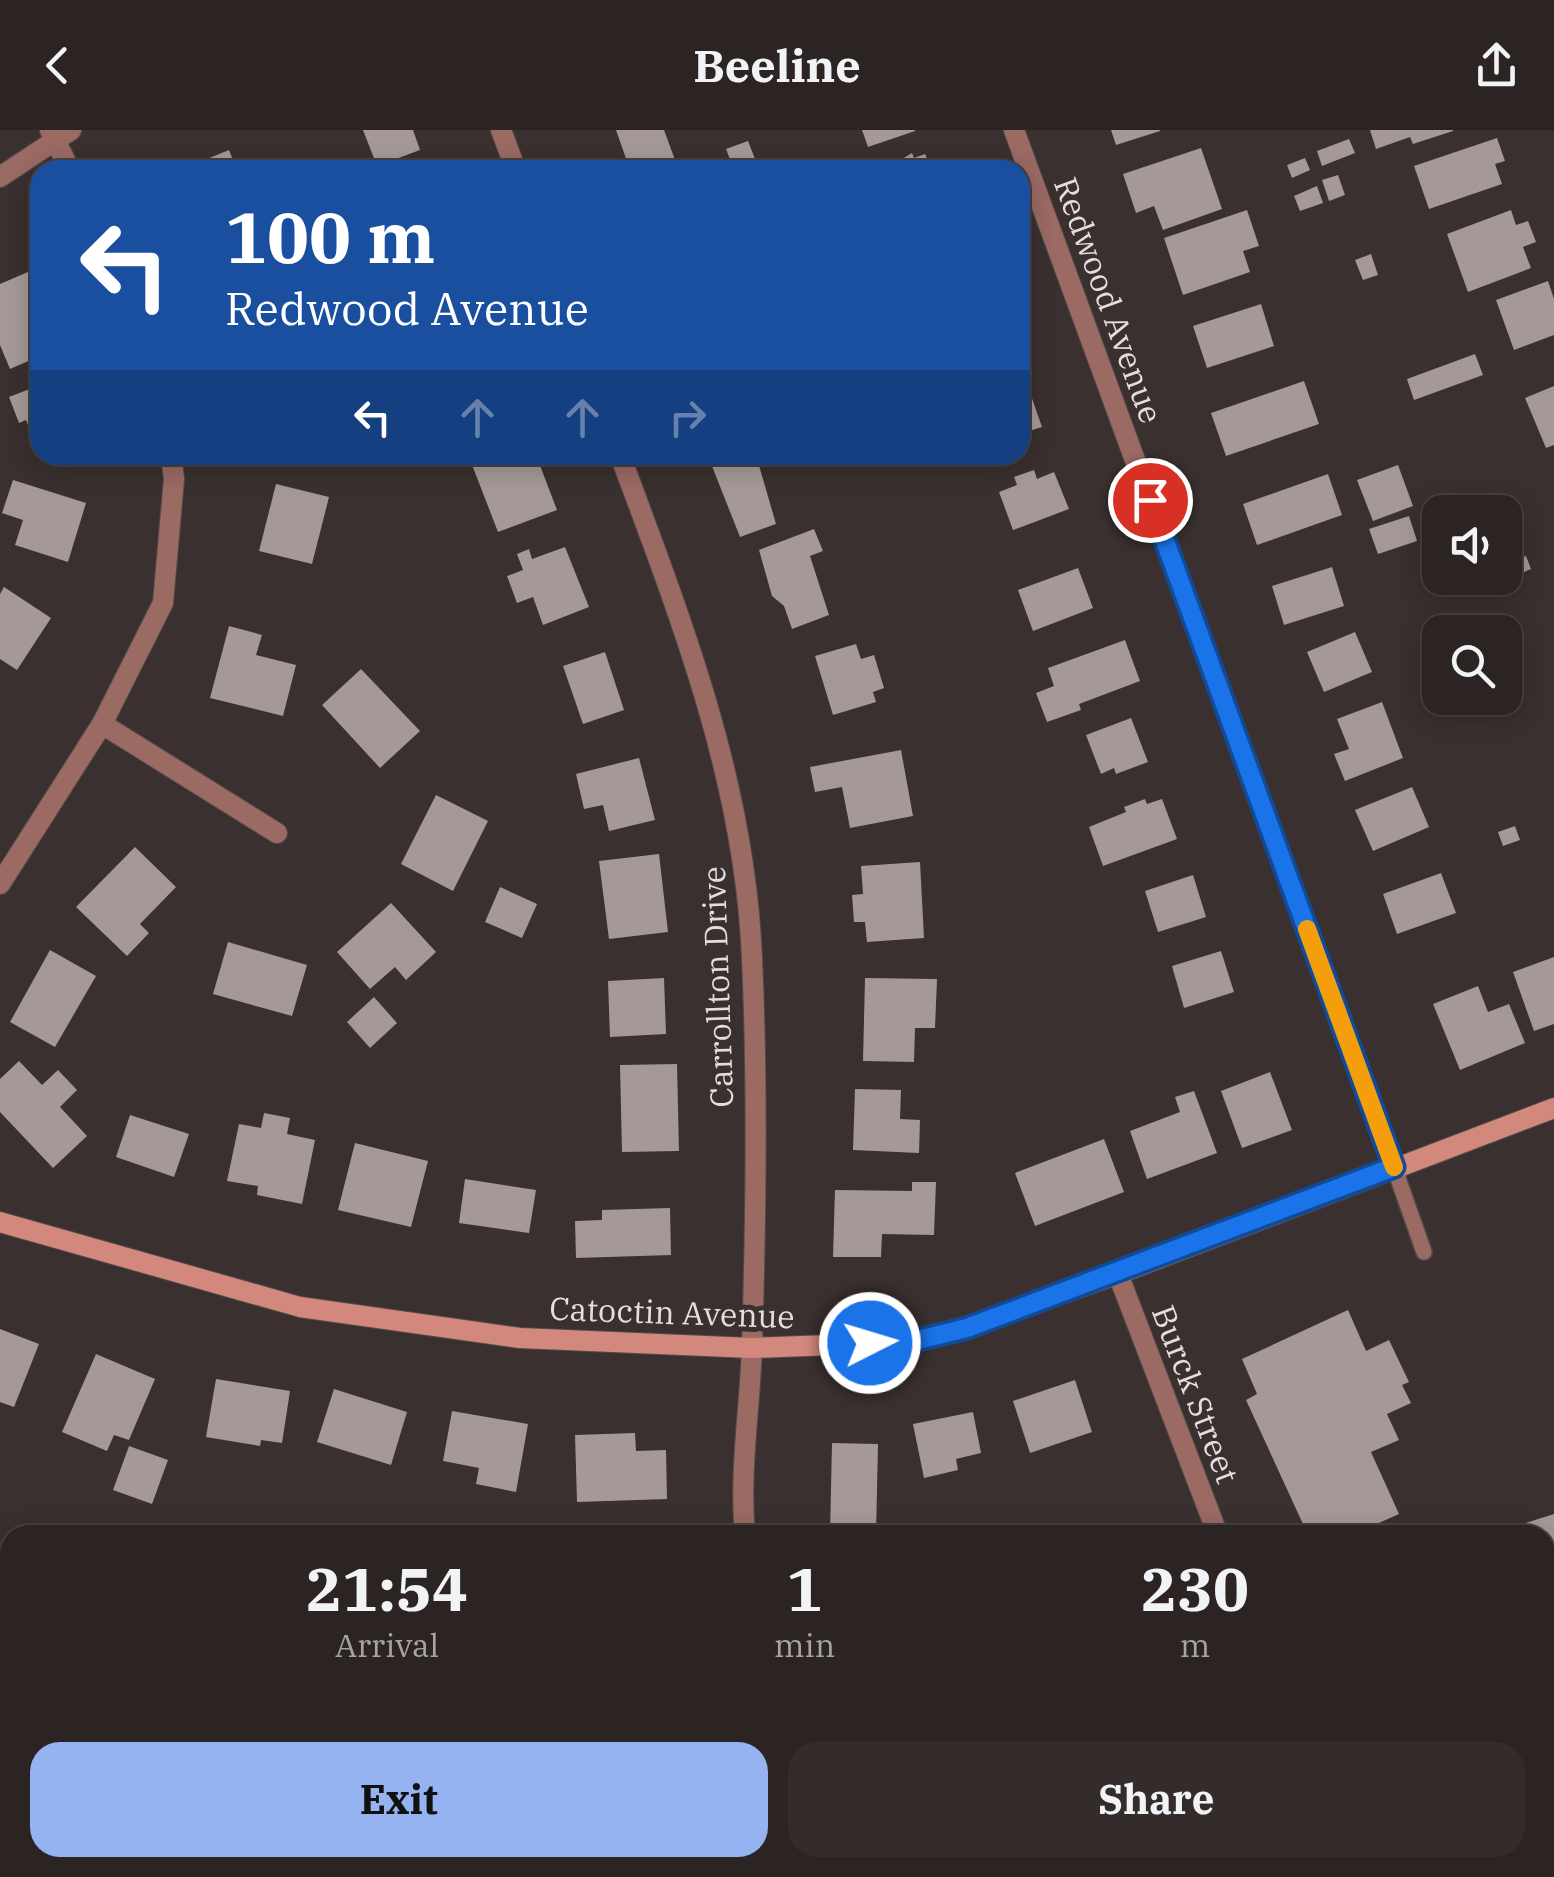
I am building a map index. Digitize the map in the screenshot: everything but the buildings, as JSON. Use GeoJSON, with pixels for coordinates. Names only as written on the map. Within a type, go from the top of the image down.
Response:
{"type":"FeatureCollection","features":[{"type":"Feature","properties":{"kind":"street"},"geometry":{"type":"LineString","coordinates":[[501,130],[512,160]]}},
{"type":"Feature","properties":{"kind":"street","name":"Redwood Avenue"},"geometry":{"type":"LineString","coordinates":[[1014,130],[1025,160]]}},
{"type":"Feature","properties":{"kind":"street"},"geometry":{"type":"LineString","coordinates":[[0,177],[59,133],[67,160]]}},
{"type":"Feature","properties":{"kind":"street","name":"Redwood Avenue"},"geometry":{"type":"LineString","coordinates":[[1030,174],[1394,1167]]}},
{"type":"Feature","properties":{"kind":"street"},"geometry":{"type":"LineString","coordinates":[[0,884],[102,724],[163,603],[173,465]]}},
{"type":"Feature","properties":{"kind":"street","name":"Carrollton Drive"},"geometry":{"type":"LineString","coordinates":[[624,465],[701,674],[723,756],[745,871],[752,959],[752,1348],[741,1497],[743,1525]]}},
{"type":"Feature","properties":{"kind":"street"},"geometry":{"type":"LineString","coordinates":[[102,724],[277,833]]}},
{"type":"Feature","properties":{"kind":"street","name":"Catoctin Avenue"},"geometry":{"type":"LineString","coordinates":[[0,1222],[300,1307],[520,1338],[752,1348],[910,1342],[967,1328],[1118,1274],[1554,1108]]}},
{"type":"Feature","properties":{"kind":"street","name":"Burck Street"},"geometry":{"type":"LineString","coordinates":[[1118,1274],[1214,1525]]}},
{"type":"Feature","properties":{"kind":"lane"},"geometry":{"type":"LineString","coordinates":[[1394,1167],[1424,1252]]}},
{"type":"Feature","properties":{"kind":"slow traffic"},"geometry":{"type":"LineString","coordinates":[[1307,929],[1394,1167]]}},
{"type":"Feature","properties":{"kind":"route"},"geometry":{"type":"LineString","coordinates":[[870,1343],[910,1342],[967,1328],[1394,1167],[1150,500]]}}]}
